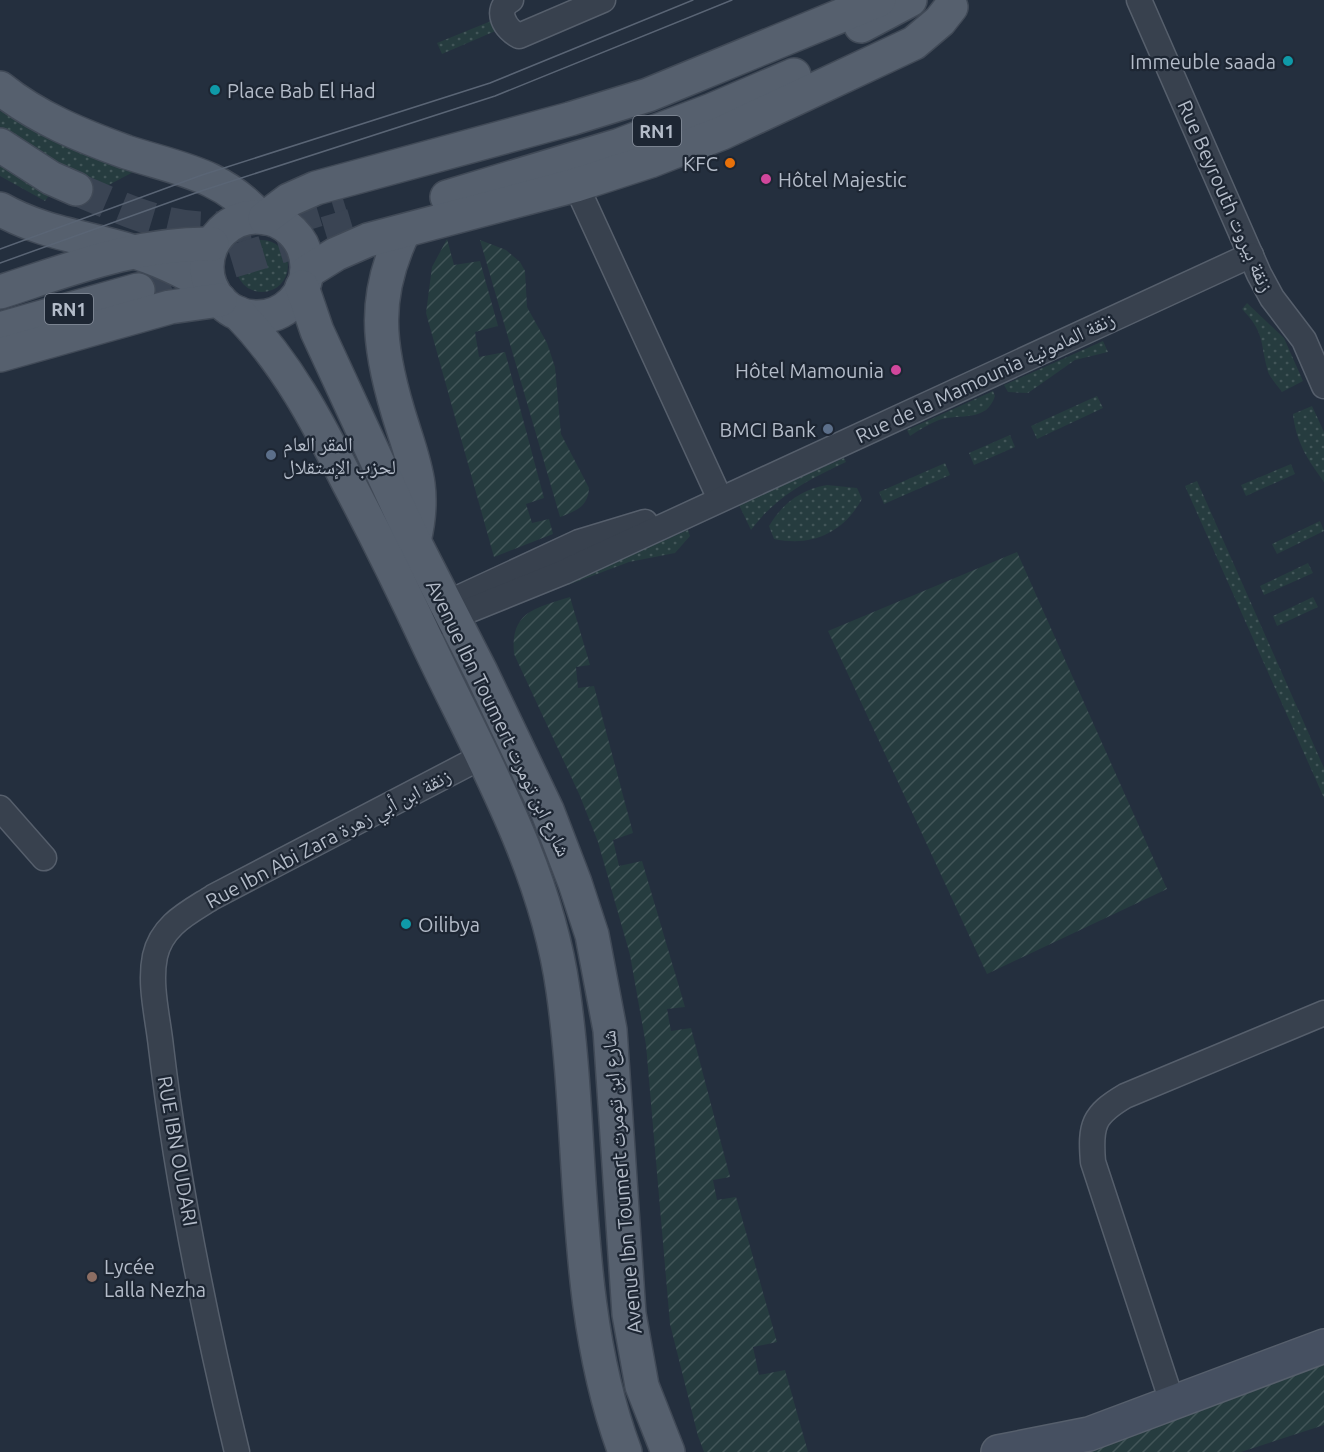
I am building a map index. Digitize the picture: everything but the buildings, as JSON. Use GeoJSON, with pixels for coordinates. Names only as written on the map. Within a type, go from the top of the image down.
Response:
{"type":"FeatureCollection","features":[{"type":"Feature","properties":{"kind":"main road"},"geometry":{"type":"LineString","coordinates":[[223,300],[206,265],[212,244],[227,227],[237,221],[262,218],[316,188],[570,119],[648,94],[879,0]]}},
{"type":"Feature","properties":{"kind":"main road","name":"RN1"},"geometry":{"type":"LineString","coordinates":[[910,0],[855,29],[649,117],[348,213],[573,159],[666,128],[959,3]]}},
{"type":"Feature","properties":{"kind":"main road"},"geometry":{"type":"LineString","coordinates":[[0,292],[134,269],[172,266],[251,316],[276,313],[287,306],[305,279],[352,246],[576,185],[650,161],[714,136],[914,43],[959,3]]}},
{"type":"Feature","properties":{"kind":"main road"},"geometry":{"type":"LineString","coordinates":[[0,88],[40,115],[88,137],[202,175],[223,185],[262,218],[285,226],[300,241],[305,251],[305,279]]}},
{"type":"Feature","properties":{"kind":"main road"},"geometry":{"type":"LineString","coordinates":[[0,145],[51,178],[76,189]]}},
{"type":"Feature","properties":{"kind":"main road"},"geometry":{"type":"LineString","coordinates":[[0,209],[23,222],[71,238],[134,269]]}},
{"type":"Feature","properties":{"kind":"main road"},"geometry":{"type":"LineString","coordinates":[[404,231],[387,270],[381,302],[380,333],[389,380],[418,474],[420,508],[414,541]]}},
{"type":"Feature","properties":{"kind":"main road"},"geometry":{"type":"LineString","coordinates":[[134,269],[162,245],[212,244]]}},
{"type":"Feature","properties":{"kind":"main road","name":"RN1"},"geometry":{"type":"LineString","coordinates":[[0,311],[134,269]]}},
{"type":"Feature","properties":{"kind":"main road","name":"RN1"},"geometry":{"type":"LineString","coordinates":[[0,329],[134,269]]}},
{"type":"Feature","properties":{"kind":"main road","name":"Avenue Ibn Toumert شارع ابن تومرت"},"geometry":{"type":"LineString","coordinates":[[305,279],[317,331],[414,541],[434,617],[483,756],[514,824],[551,928],[563,986],[574,1087],[591,1309],[608,1396],[625,1452]]}},
{"type":"Feature","properties":{"kind":"main road"},"geometry":{"type":"LineString","coordinates":[[0,355],[170,307],[223,300]]}},
{"type":"Feature","properties":{"kind":"main road","name":"Avenue Ibn Toumert شارع ابن تومرت"},"geometry":{"type":"LineString","coordinates":[[223,300],[273,352],[309,406],[434,617],[482,672],[563,848],[592,935],[610,1029],[628,1314],[642,1386],[668,1452]]}},
{"type":"Feature","properties":{"kind":"street"},"geometry":{"type":"LineString","coordinates":[[510,0],[503,10],[502,18],[512,32],[519,36],[603,0]]}},
{"type":"Feature","properties":{"kind":"street","name":"Rue Beyrouth زنقة بيروت"},"geometry":{"type":"LineString","coordinates":[[1139,0],[1272,298],[1314,335],[1324,386]]}},
{"type":"Feature","properties":{"kind":"street"},"geometry":{"type":"LineString","coordinates":[[576,185],[720,499]]}},
{"type":"Feature","properties":{"kind":"street","name":"Rue de la Mamounia زنقة المامونية"},"geometry":{"type":"LineString","coordinates":[[434,617],[564,572],[1251,255]]}},
{"type":"Feature","properties":{"kind":"street"},"geometry":{"type":"LineString","coordinates":[[434,617],[579,542],[645,522]]}},
{"type":"Feature","properties":{"kind":"street","name":"Rue Ibn Abi Zara زنقة ابن أبي زهرة"},"geometry":{"type":"LineString","coordinates":[[173,922],[332,833],[483,756]]}},
{"type":"Feature","properties":{"kind":"street"},"geometry":{"type":"LineString","coordinates":[[0,808],[44,858]]}},
{"type":"Feature","properties":{"kind":"street","name":"RUE IBN OUDARI"},"geometry":{"type":"LineString","coordinates":[[173,922],[156,954],[154,992],[165,1077],[208,1325],[237,1452]]}},
{"type":"Feature","properties":{"kind":"street"},"geometry":{"type":"LineString","coordinates":[[1173,1405],[1093,1162],[1090,1135],[1093,1125],[1109,1106],[1125,1096],[1324,1013]]}},
{"type":"Feature","properties":{"kind":"street"},"geometry":{"type":"LineString","coordinates":[[998,1452],[1089,1434],[1173,1405],[1324,1346]]}},
{"type":"Feature","properties":{"kind":"street"},"geometry":{"type":"LineString","coordinates":[[1056,1452],[1089,1434]]}},
{"type":"Feature","properties":{"kind":"green space"},"geometry":{"type":"Polygon","coordinates":[[[496,19],[500,29],[442,54],[437,43],[496,19]]]}},
{"type":"Feature","properties":{"kind":"green space"},"geometry":{"type":"Polygon","coordinates":[[[0,111],[55,141],[139,169],[101,189],[71,176],[0,130],[0,111]]]}},
{"type":"Feature","properties":{"kind":"green space"},"geometry":{"type":"Polygon","coordinates":[[[0,158],[50,194],[45,201],[0,176],[0,158]]]}},
{"type":"Feature","properties":{"kind":"green space"},"geometry":{"type":"Polygon","coordinates":[[[447,239],[454,265],[480,261],[498,326],[475,332],[479,357],[505,352],[544,498],[526,504],[532,523],[549,519],[553,534],[494,557],[426,313],[432,267],[447,239]]]}},
{"type":"Feature","properties":{"kind":"green space"},"geometry":{"type":"Polygon","coordinates":[[[262,240],[276,244],[284,252],[288,266],[284,280],[276,288],[262,292],[248,288],[240,280],[236,266],[240,252],[248,244],[262,240]]]}},
{"type":"Feature","properties":{"kind":"green space"},"geometry":{"type":"Polygon","coordinates":[[[480,240],[506,250],[520,262],[525,271],[527,307],[547,343],[555,367],[561,434],[589,488],[584,504],[560,517],[480,240]]]}},
{"type":"Feature","properties":{"kind":"green space"},"geometry":{"type":"Polygon","coordinates":[[[1247,303],[1284,338],[1303,381],[1282,392],[1273,380],[1268,371],[1258,330],[1242,309],[1247,303]]]}},
{"type":"Feature","properties":{"kind":"green space"},"geometry":{"type":"Polygon","coordinates":[[[1103,341],[1108,352],[1075,360],[1028,393],[1008,392],[1004,385],[1103,341]]]}},
{"type":"Feature","properties":{"kind":"green space"},"geometry":{"type":"Polygon","coordinates":[[[993,391],[995,396],[991,404],[979,414],[939,420],[910,436],[907,430],[993,391]]]}},
{"type":"Feature","properties":{"kind":"green space"},"geometry":{"type":"Polygon","coordinates":[[[1097,396],[1103,408],[1037,439],[1031,426],[1097,396]]]}},
{"type":"Feature","properties":{"kind":"green space"},"geometry":{"type":"Polygon","coordinates":[[[1312,406],[1324,432],[1324,482],[1303,450],[1294,424],[1293,414],[1312,406]]]}},
{"type":"Feature","properties":{"kind":"green space"},"geometry":{"type":"Polygon","coordinates":[[[1010,435],[1015,447],[974,465],[969,453],[1010,435]]]}},
{"type":"Feature","properties":{"kind":"green space"},"geometry":{"type":"Polygon","coordinates":[[[844,458],[846,462],[806,482],[782,498],[751,530],[739,505],[844,458]]]}},
{"type":"Feature","properties":{"kind":"green space"},"geometry":{"type":"Polygon","coordinates":[[[945,463],[950,475],[884,504],[879,492],[945,463]]]}},
{"type":"Feature","properties":{"kind":"green space"},"geometry":{"type":"Polygon","coordinates":[[[1291,464],[1295,474],[1246,496],[1241,485],[1291,464]]]}},
{"type":"Feature","properties":{"kind":"green space"},"geometry":{"type":"Polygon","coordinates":[[[1197,481],[1324,768],[1324,798],[1185,486],[1197,481]]]}},
{"type":"Feature","properties":{"kind":"green space"},"geometry":{"type":"Polygon","coordinates":[[[827,485],[857,488],[862,499],[846,521],[836,529],[814,539],[788,541],[774,539],[769,526],[786,504],[800,494],[827,485]]]}},
{"type":"Feature","properties":{"kind":"green space"},"geometry":{"type":"Polygon","coordinates":[[[1320,521],[1324,531],[1277,554],[1272,544],[1320,521]]]}},
{"type":"Feature","properties":{"kind":"green space"},"geometry":{"type":"Polygon","coordinates":[[[688,530],[690,536],[675,553],[629,562],[568,585],[567,583],[688,530]]]}},
{"type":"Feature","properties":{"kind":"green space"},"geometry":{"type":"Polygon","coordinates":[[[1017,552],[1167,889],[987,974],[828,631],[1017,552]]]}},
{"type":"Feature","properties":{"kind":"green space"},"geometry":{"type":"Polygon","coordinates":[[[1308,563],[1313,573],[1264,595],[1260,586],[1308,563]]]}},
{"type":"Feature","properties":{"kind":"green space"},"geometry":{"type":"Polygon","coordinates":[[[570,597],[590,665],[576,667],[578,688],[594,686],[633,833],[613,840],[619,866],[642,861],[685,1007],[667,1009],[671,1031],[691,1028],[730,1177],[713,1180],[717,1200],[736,1197],[777,1342],[753,1347],[759,1375],[785,1370],[808,1452],[704,1452],[698,1436],[670,1324],[646,1045],[630,955],[598,842],[580,796],[514,654],[516,628],[521,620],[546,604],[570,597]]]}},
{"type":"Feature","properties":{"kind":"green space"},"geometry":{"type":"Polygon","coordinates":[[[1313,597],[1318,607],[1277,626],[1273,616],[1313,597]]]}},
{"type":"Feature","properties":{"kind":"green space"},"geometry":{"type":"Polygon","coordinates":[[[1324,1357],[1324,1425],[1241,1452],[1084,1452],[1100,1442],[1324,1357]]]}},
{"type":"Feature","properties":{"kind":"tunnel"},"geometry":{"type":"LineString","coordinates":[[76,189],[142,216],[175,225],[193,227],[234,226],[307,213]]}},
{"type":"Feature","properties":{"kind":"tunnel"},"geometry":{"type":"LineString","coordinates":[[286,220],[344,202]]}},
{"type":"Feature","properties":{"kind":"tunnel"},"geometry":{"type":"LineString","coordinates":[[138,290],[352,225]]}},
{"type":"Feature","properties":{"kind":"tram line"},"geometry":{"type":"LineString","coordinates":[[0,249],[202,175],[490,83],[693,0]]}},
{"type":"Feature","properties":{"kind":"tram line"},"geometry":{"type":"LineString","coordinates":[[0,263],[201,191],[495,96],[732,0]]}},
{"type":"Feature","properties":{"kind":"place","name":"Immeuble saada"},"geometry":{"type":"Point","coordinates":[1288,61]}},
{"type":"Feature","properties":{"kind":"place","name":"Place Bab El Had"},"geometry":{"type":"Point","coordinates":[215,90]}},
{"type":"Feature","properties":{"kind":"place","name":"KFC"},"geometry":{"type":"Point","coordinates":[730,163]}},
{"type":"Feature","properties":{"kind":"place","name":"Hôtel Majestic"},"geometry":{"type":"Point","coordinates":[766,179]}},
{"type":"Feature","properties":{"kind":"place","name":"Hôtel Mamounia"},"geometry":{"type":"Point","coordinates":[896,370]}},
{"type":"Feature","properties":{"kind":"place","name":"BMCI Bank"},"geometry":{"type":"Point","coordinates":[828,429]}},
{"type":"Feature","properties":{"kind":"place","name":"المقر العام لحزب الإستقلال"},"geometry":{"type":"Point","coordinates":[271,455]}},
{"type":"Feature","properties":{"kind":"place","name":"Oilibya"},"geometry":{"type":"Point","coordinates":[406,924]}},
{"type":"Feature","properties":{"kind":"place","name":"Lycée Lalla Nezha"},"geometry":{"type":"Point","coordinates":[92,1277]}}]}
